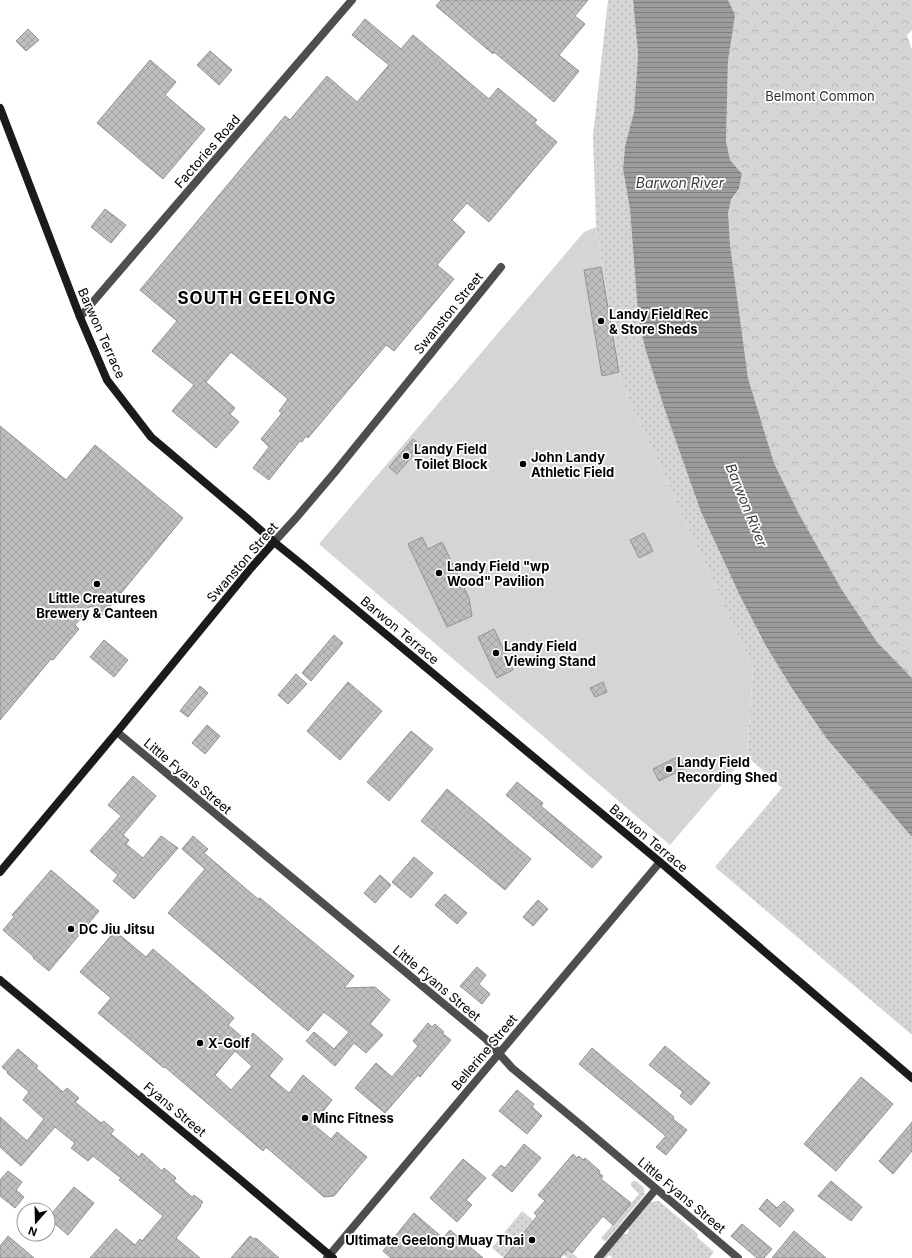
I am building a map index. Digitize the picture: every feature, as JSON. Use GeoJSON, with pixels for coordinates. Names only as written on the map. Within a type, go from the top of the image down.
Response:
{"type":"FeatureCollection","features":[{"type":"Feature","properties":{"kind":"street","name":"Factories Road"},"geometry":{"type":"LineString","coordinates":[[80,317],[352,0]]}},
{"type":"Feature","properties":{"kind":"street","name":"Barwon Terrace"},"geometry":{"type":"LineString","coordinates":[[0,108],[80,317],[108,380],[151,437],[274,542],[660,862],[912,1078]]}},
{"type":"Feature","properties":{"kind":"street","name":"Swanston Street"},"geometry":{"type":"LineString","coordinates":[[0,872],[117,732],[250,568],[296,518],[335,472],[500,267]]}},
{"type":"Feature","properties":{"kind":"street","name":"Little Fyans Street"},"geometry":{"type":"LineString","coordinates":[[117,732],[486,1039],[512,1068],[738,1258]]}},
{"type":"Feature","properties":{"kind":"street","name":"Bellerine Street"},"geometry":{"type":"LineString","coordinates":[[330,1257],[498,1053],[660,862]]}},
{"type":"Feature","properties":{"kind":"street","name":"Fyans Street"},"geometry":{"type":"LineString","coordinates":[[0,980],[230,1171],[330,1257]]}},
{"type":"Feature","properties":{"kind":"street"},"geometry":{"type":"LineString","coordinates":[[598,1258],[656,1189]]}},
{"type":"Feature","properties":{"kind":"green space"},"geometry":{"type":"Polygon","coordinates":[[[608,0],[633,0],[638,54],[634,112],[625,146],[623,169],[630,210],[638,314],[645,348],[701,512],[741,598],[766,646],[793,690],[827,739],[912,837],[912,1035],[715,867],[782,788],[747,756],[753,668],[622,384],[596,227],[593,136],[608,0]]]}},
{"type":"Feature","properties":{"kind":"green space","name":"Belmont Common"},"geometry":{"type":"Polygon","coordinates":[[[728,0],[912,0],[912,30],[907,35],[912,50],[912,678],[877,642],[842,590],[799,514],[774,463],[748,378],[727,213],[731,201],[739,190],[742,175],[730,160],[726,141],[728,60],[734,15],[728,0]]]}},
{"type":"Feature","properties":{"kind":"green space","name":"John Landy Athletic Field"},"geometry":{"type":"Polygon","coordinates":[[[596,227],[622,384],[753,668],[747,755],[670,845],[319,544],[584,232],[596,227]]]}},
{"type":"Feature","properties":{"kind":"green space"},"geometry":{"type":"Polygon","coordinates":[[[633,1181],[636,1181],[644,1188],[645,1194],[606,1241],[604,1241],[601,1238],[639,1194],[631,1186],[633,1181]]]}},
{"type":"Feature","properties":{"kind":"green space"},"geometry":{"type":"Polygon","coordinates":[[[659,1201],[698,1234],[697,1237],[714,1252],[709,1258],[613,1258],[609,1255],[606,1258],[602,1258],[622,1234],[627,1234],[629,1231],[628,1228],[649,1202],[659,1201]]]}},
{"type":"Feature","properties":{"kind":"green space"},"geometry":{"type":"Polygon","coordinates":[[[522,1211],[578,1258],[567,1258],[563,1254],[504,1258],[492,1248],[522,1211]]]}},
{"type":"Feature","properties":{"kind":"water","name":"Barwon River"},"geometry":{"type":"Polygon","coordinates":[[[633,0],[728,0],[735,15],[728,61],[726,141],[730,160],[742,174],[739,189],[731,200],[728,213],[730,244],[748,378],[774,463],[799,514],[842,590],[877,642],[912,678],[912,837],[827,739],[793,690],[766,646],[741,598],[701,512],[664,407],[645,348],[638,314],[630,210],[623,169],[625,146],[634,112],[638,54],[633,0]]]}},
{"type":"Feature","properties":{"kind":"building"},"geometry":{"type":"Polygon","coordinates":[[[441,0],[588,0],[575,16],[585,24],[559,55],[579,71],[554,102],[494,52],[493,54],[436,6],[441,0]]]}},
{"type":"Feature","properties":{"kind":"building"},"geometry":{"type":"Polygon","coordinates":[[[365,19],[401,49],[413,35],[489,99],[498,88],[537,120],[534,123],[557,142],[489,222],[467,203],[452,220],[465,232],[437,265],[454,279],[394,351],[386,345],[308,438],[306,436],[302,442],[300,441],[269,480],[253,468],[269,447],[261,439],[282,413],[279,411],[288,399],[231,352],[206,382],[235,408],[230,414],[239,422],[216,448],[172,411],[194,385],[152,351],[177,321],[140,290],[285,116],[290,120],[327,76],[357,102],[389,65],[352,35],[365,19]]]}},
{"type":"Feature","properties":{"kind":"building"},"geometry":{"type":"Polygon","coordinates":[[[28,29],[39,40],[26,51],[16,41],[28,29]]]}},
{"type":"Feature","properties":{"kind":"building"},"geometry":{"type":"Polygon","coordinates":[[[210,51],[232,70],[219,85],[197,65],[210,51]]]}},
{"type":"Feature","properties":{"kind":"building"},"geometry":{"type":"Polygon","coordinates":[[[150,60],[176,82],[165,95],[205,129],[163,179],[97,123],[150,60]]]}},
{"type":"Feature","properties":{"kind":"building"},"geometry":{"type":"Polygon","coordinates":[[[105,209],[126,225],[111,243],[91,227],[105,209]]]}},
{"type":"Feature","properties":{"kind":"building","name":"Landy Field Rec & Store Sheds"},"geometry":{"type":"Polygon","coordinates":[[[601,267],[619,372],[602,376],[584,270],[601,267]]]}},
{"type":"Feature","properties":{"kind":"building"},"geometry":{"type":"Polygon","coordinates":[[[0,426],[66,480],[95,445],[183,518],[103,615],[91,606],[75,625],[79,629],[53,660],[51,659],[0,720],[0,426]]]}},
{"type":"Feature","properties":{"kind":"building","name":"Landy Field Toilet Block"},"geometry":{"type":"Polygon","coordinates":[[[413,439],[421,446],[397,474],[389,467],[413,439]]]}},
{"type":"Feature","properties":{"kind":"building"},"geometry":{"type":"Polygon","coordinates":[[[644,533],[653,551],[639,558],[630,540],[644,533]]]}},
{"type":"Feature","properties":{"kind":"building","name":"Landy Field \"wp Wood\" Pavilion"},"geometry":{"type":"Polygon","coordinates":[[[422,537],[428,549],[442,542],[469,598],[472,616],[447,627],[408,544],[422,537]]]}},
{"type":"Feature","properties":{"kind":"building","name":"Landy Field Viewing Stand"},"geometry":{"type":"Polygon","coordinates":[[[494,629],[513,670],[497,678],[478,637],[494,629]]]}},
{"type":"Feature","properties":{"kind":"building"},"geometry":{"type":"Polygon","coordinates":[[[334,635],[343,643],[311,681],[302,673],[334,635]]]}},
{"type":"Feature","properties":{"kind":"building"},"geometry":{"type":"Polygon","coordinates":[[[104,640],[128,660],[114,677],[90,657],[104,640]]]}},
{"type":"Feature","properties":{"kind":"building"},"geometry":{"type":"Polygon","coordinates":[[[296,674],[307,684],[288,704],[278,695],[296,674]]]}},
{"type":"Feature","properties":{"kind":"building"},"geometry":{"type":"Polygon","coordinates":[[[348,682],[382,711],[340,760],[307,731],[348,682]]]}},
{"type":"Feature","properties":{"kind":"building"},"geometry":{"type":"Polygon","coordinates":[[[603,682],[607,692],[595,697],[590,688],[603,682]]]}},
{"type":"Feature","properties":{"kind":"building"},"geometry":{"type":"Polygon","coordinates":[[[200,686],[208,693],[188,717],[180,711],[200,686]]]}},
{"type":"Feature","properties":{"kind":"building"},"geometry":{"type":"Polygon","coordinates":[[[207,725],[220,736],[205,754],[192,743],[207,725]]]}},
{"type":"Feature","properties":{"kind":"building"},"geometry":{"type":"Polygon","coordinates":[[[411,731],[433,749],[389,801],[367,782],[411,731]]]}},
{"type":"Feature","properties":{"kind":"building","name":"Landy Field Recording Shed"},"geometry":{"type":"Polygon","coordinates":[[[679,756],[685,768],[659,781],[653,769],[679,756]]]}},
{"type":"Feature","properties":{"kind":"building"},"geometry":{"type":"Polygon","coordinates":[[[133,776],[156,796],[123,835],[129,840],[126,844],[143,858],[161,836],[178,848],[134,899],[113,881],[118,875],[90,851],[121,816],[108,805],[133,776]]]}},
{"type":"Feature","properties":{"kind":"building"},"geometry":{"type":"Polygon","coordinates":[[[517,782],[543,803],[541,806],[602,857],[592,868],[506,795],[517,782]]]}},
{"type":"Feature","properties":{"kind":"building"},"geometry":{"type":"Polygon","coordinates":[[[447,789],[531,859],[505,890],[421,821],[447,789]]]}},
{"type":"Feature","properties":{"kind":"building"},"geometry":{"type":"Polygon","coordinates":[[[193,836],[208,849],[204,853],[258,899],[260,898],[354,976],[344,988],[375,987],[390,1000],[370,1024],[383,1035],[366,1053],[354,1043],[335,1066],[306,1041],[314,1032],[334,1049],[349,1032],[324,1012],[308,1031],[168,913],[205,869],[182,849],[193,836]]]}},
{"type":"Feature","properties":{"kind":"building"},"geometry":{"type":"Polygon","coordinates":[[[414,857],[433,873],[411,898],[392,882],[414,857]]]}},
{"type":"Feature","properties":{"kind":"building"},"geometry":{"type":"Polygon","coordinates":[[[51,870],[99,911],[49,971],[3,930],[14,917],[12,915],[51,870]]]}},
{"type":"Feature","properties":{"kind":"building"},"geometry":{"type":"Polygon","coordinates":[[[380,875],[391,885],[375,903],[364,893],[380,875]]]}},
{"type":"Feature","properties":{"kind":"building"},"geometry":{"type":"Polygon","coordinates":[[[445,894],[467,913],[457,924],[435,905],[445,894]]]}},
{"type":"Feature","properties":{"kind":"building"},"geometry":{"type":"Polygon","coordinates":[[[538,900],[548,909],[533,926],[523,917],[538,900]]]}},
{"type":"Feature","properties":{"kind":"building"},"geometry":{"type":"Polygon","coordinates":[[[115,931],[146,957],[153,949],[234,1018],[228,1025],[247,1041],[253,1033],[283,1059],[269,1076],[289,1093],[303,1075],[332,1100],[313,1124],[331,1139],[337,1132],[367,1157],[334,1196],[324,1197],[266,1147],[263,1151],[165,1067],[164,1068],[98,1013],[111,998],[80,972],[115,931]],[[235,1051],[215,1075],[231,1090],[252,1066],[235,1051]]]}},
{"type":"Feature","properties":{"kind":"building"},"geometry":{"type":"Polygon","coordinates":[[[477,967],[486,975],[479,984],[490,994],[482,1004],[460,986],[477,967]]]}},
{"type":"Feature","properties":{"kind":"building"},"geometry":{"type":"Polygon","coordinates":[[[428,1023],[432,1027],[435,1024],[444,1032],[442,1033],[451,1040],[420,1077],[418,1075],[385,1113],[355,1088],[376,1063],[392,1077],[418,1046],[413,1041],[428,1023]]]}},
{"type":"Feature","properties":{"kind":"building"},"geometry":{"type":"Polygon","coordinates":[[[665,1046],[710,1083],[691,1105],[680,1096],[683,1092],[649,1065],[665,1046]]]}},
{"type":"Feature","properties":{"kind":"building"},"geometry":{"type":"Polygon","coordinates":[[[592,1048],[674,1117],[673,1119],[687,1130],[666,1155],[656,1147],[666,1136],[579,1064],[592,1048]]]}},
{"type":"Feature","properties":{"kind":"building"},"geometry":{"type":"Polygon","coordinates":[[[18,1049],[38,1066],[36,1068],[63,1092],[67,1088],[79,1098],[75,1102],[101,1123],[104,1121],[114,1130],[111,1134],[139,1157],[142,1153],[162,1171],[164,1168],[176,1178],[174,1181],[192,1197],[194,1195],[203,1202],[176,1238],[200,1258],[90,1258],[116,1229],[135,1245],[140,1239],[142,1241],[163,1216],[119,1180],[121,1178],[93,1156],[88,1161],[71,1148],[75,1143],[55,1127],[21,1166],[0,1147],[0,1117],[27,1141],[44,1119],[23,1100],[29,1092],[2,1067],[18,1049]]]}},
{"type":"Feature","properties":{"kind":"building"},"geometry":{"type":"Polygon","coordinates":[[[861,1077],[893,1104],[836,1171],[804,1144],[861,1077]]]}},
{"type":"Feature","properties":{"kind":"building"},"geometry":{"type":"Polygon","coordinates":[[[517,1090],[534,1104],[532,1107],[542,1116],[527,1134],[499,1111],[517,1090]]]}},
{"type":"Feature","properties":{"kind":"building"},"geometry":{"type":"Polygon","coordinates":[[[912,1122],[912,1151],[893,1174],[879,1161],[912,1122]]]}},
{"type":"Feature","properties":{"kind":"building"},"geometry":{"type":"Polygon","coordinates":[[[524,1144],[541,1158],[512,1192],[492,1175],[501,1165],[505,1168],[524,1144]]]}},
{"type":"Feature","properties":{"kind":"building"},"geometry":{"type":"Polygon","coordinates":[[[573,1154],[577,1158],[579,1156],[583,1160],[585,1158],[600,1171],[599,1173],[603,1176],[601,1179],[631,1203],[613,1225],[603,1216],[572,1253],[567,1249],[560,1258],[504,1258],[537,1216],[534,1213],[545,1201],[538,1195],[573,1154]]]}},
{"type":"Feature","properties":{"kind":"building"},"geometry":{"type":"Polygon","coordinates":[[[463,1159],[486,1178],[466,1200],[472,1205],[457,1222],[430,1198],[463,1159]]]}},
{"type":"Feature","properties":{"kind":"building"},"geometry":{"type":"Polygon","coordinates":[[[8,1171],[22,1182],[16,1190],[24,1197],[20,1202],[16,1202],[15,1208],[0,1196],[0,1180],[8,1171]]]}},
{"type":"Feature","properties":{"kind":"building"},"geometry":{"type":"Polygon","coordinates":[[[831,1181],[862,1207],[851,1221],[818,1196],[831,1181]]]}},
{"type":"Feature","properties":{"kind":"building"},"geometry":{"type":"Polygon","coordinates":[[[74,1187],[94,1203],[68,1235],[56,1225],[56,1208],[74,1187]]]}},
{"type":"Feature","properties":{"kind":"building"},"geometry":{"type":"Polygon","coordinates":[[[767,1199],[777,1208],[784,1201],[794,1210],[780,1227],[759,1209],[767,1199]]]}},
{"type":"Feature","properties":{"kind":"building"},"geometry":{"type":"Polygon","coordinates":[[[414,1213],[443,1238],[450,1230],[483,1258],[391,1258],[383,1251],[414,1213]]]}},
{"type":"Feature","properties":{"kind":"building"},"geometry":{"type":"Polygon","coordinates":[[[742,1224],[772,1249],[764,1258],[757,1258],[731,1236],[742,1224]]]}},
{"type":"Feature","properties":{"kind":"building"},"geometry":{"type":"Polygon","coordinates":[[[794,1231],[826,1258],[772,1258],[794,1231]]]}},
{"type":"Feature","properties":{"kind":"building"},"geometry":{"type":"Polygon","coordinates":[[[8,1236],[34,1258],[0,1258],[0,1246],[8,1236]]]}},
{"type":"Feature","properties":{"kind":"building"},"geometry":{"type":"Polygon","coordinates":[[[250,1236],[254,1239],[256,1238],[279,1258],[231,1258],[250,1236]]]}},
{"type":"Feature","properties":{"kind":"place","name":"Landy Field Rec & Store Sheds"},"geometry":{"type":"Point","coordinates":[601,321]}},
{"type":"Feature","properties":{"kind":"place","name":"Landy Field Toilet Block"},"geometry":{"type":"Point","coordinates":[406,456]}},
{"type":"Feature","properties":{"kind":"place","name":"John Landy Athletic Field"},"geometry":{"type":"Point","coordinates":[523,464]}},
{"type":"Feature","properties":{"kind":"place","name":"Landy Field \"wp Wood\" Pavilion"},"geometry":{"type":"Point","coordinates":[439,573]}},
{"type":"Feature","properties":{"kind":"place","name":"Little Creatures Brewery & Canteen"},"geometry":{"type":"Point","coordinates":[97,584]}},
{"type":"Feature","properties":{"kind":"place","name":"Landy Field Viewing Stand"},"geometry":{"type":"Point","coordinates":[496,653]}},
{"type":"Feature","properties":{"kind":"place","name":"Landy Field Recording Shed"},"geometry":{"type":"Point","coordinates":[669,769]}},
{"type":"Feature","properties":{"kind":"place","name":"DC Jiu Jitsu"},"geometry":{"type":"Point","coordinates":[71,929]}},
{"type":"Feature","properties":{"kind":"place","name":"X-Golf"},"geometry":{"type":"Point","coordinates":[200,1043]}},
{"type":"Feature","properties":{"kind":"place","name":"Minc Fitness"},"geometry":{"type":"Point","coordinates":[305,1118]}},
{"type":"Feature","properties":{"kind":"place","name":"Ultimate Geelong Muay Thai"},"geometry":{"type":"Point","coordinates":[532,1240]}},
{"type":"Feature","properties":{"kind":"district","name":"SOUTH GEELONG"},"geometry":{"type":"Point","coordinates":[257,298]}}]}
